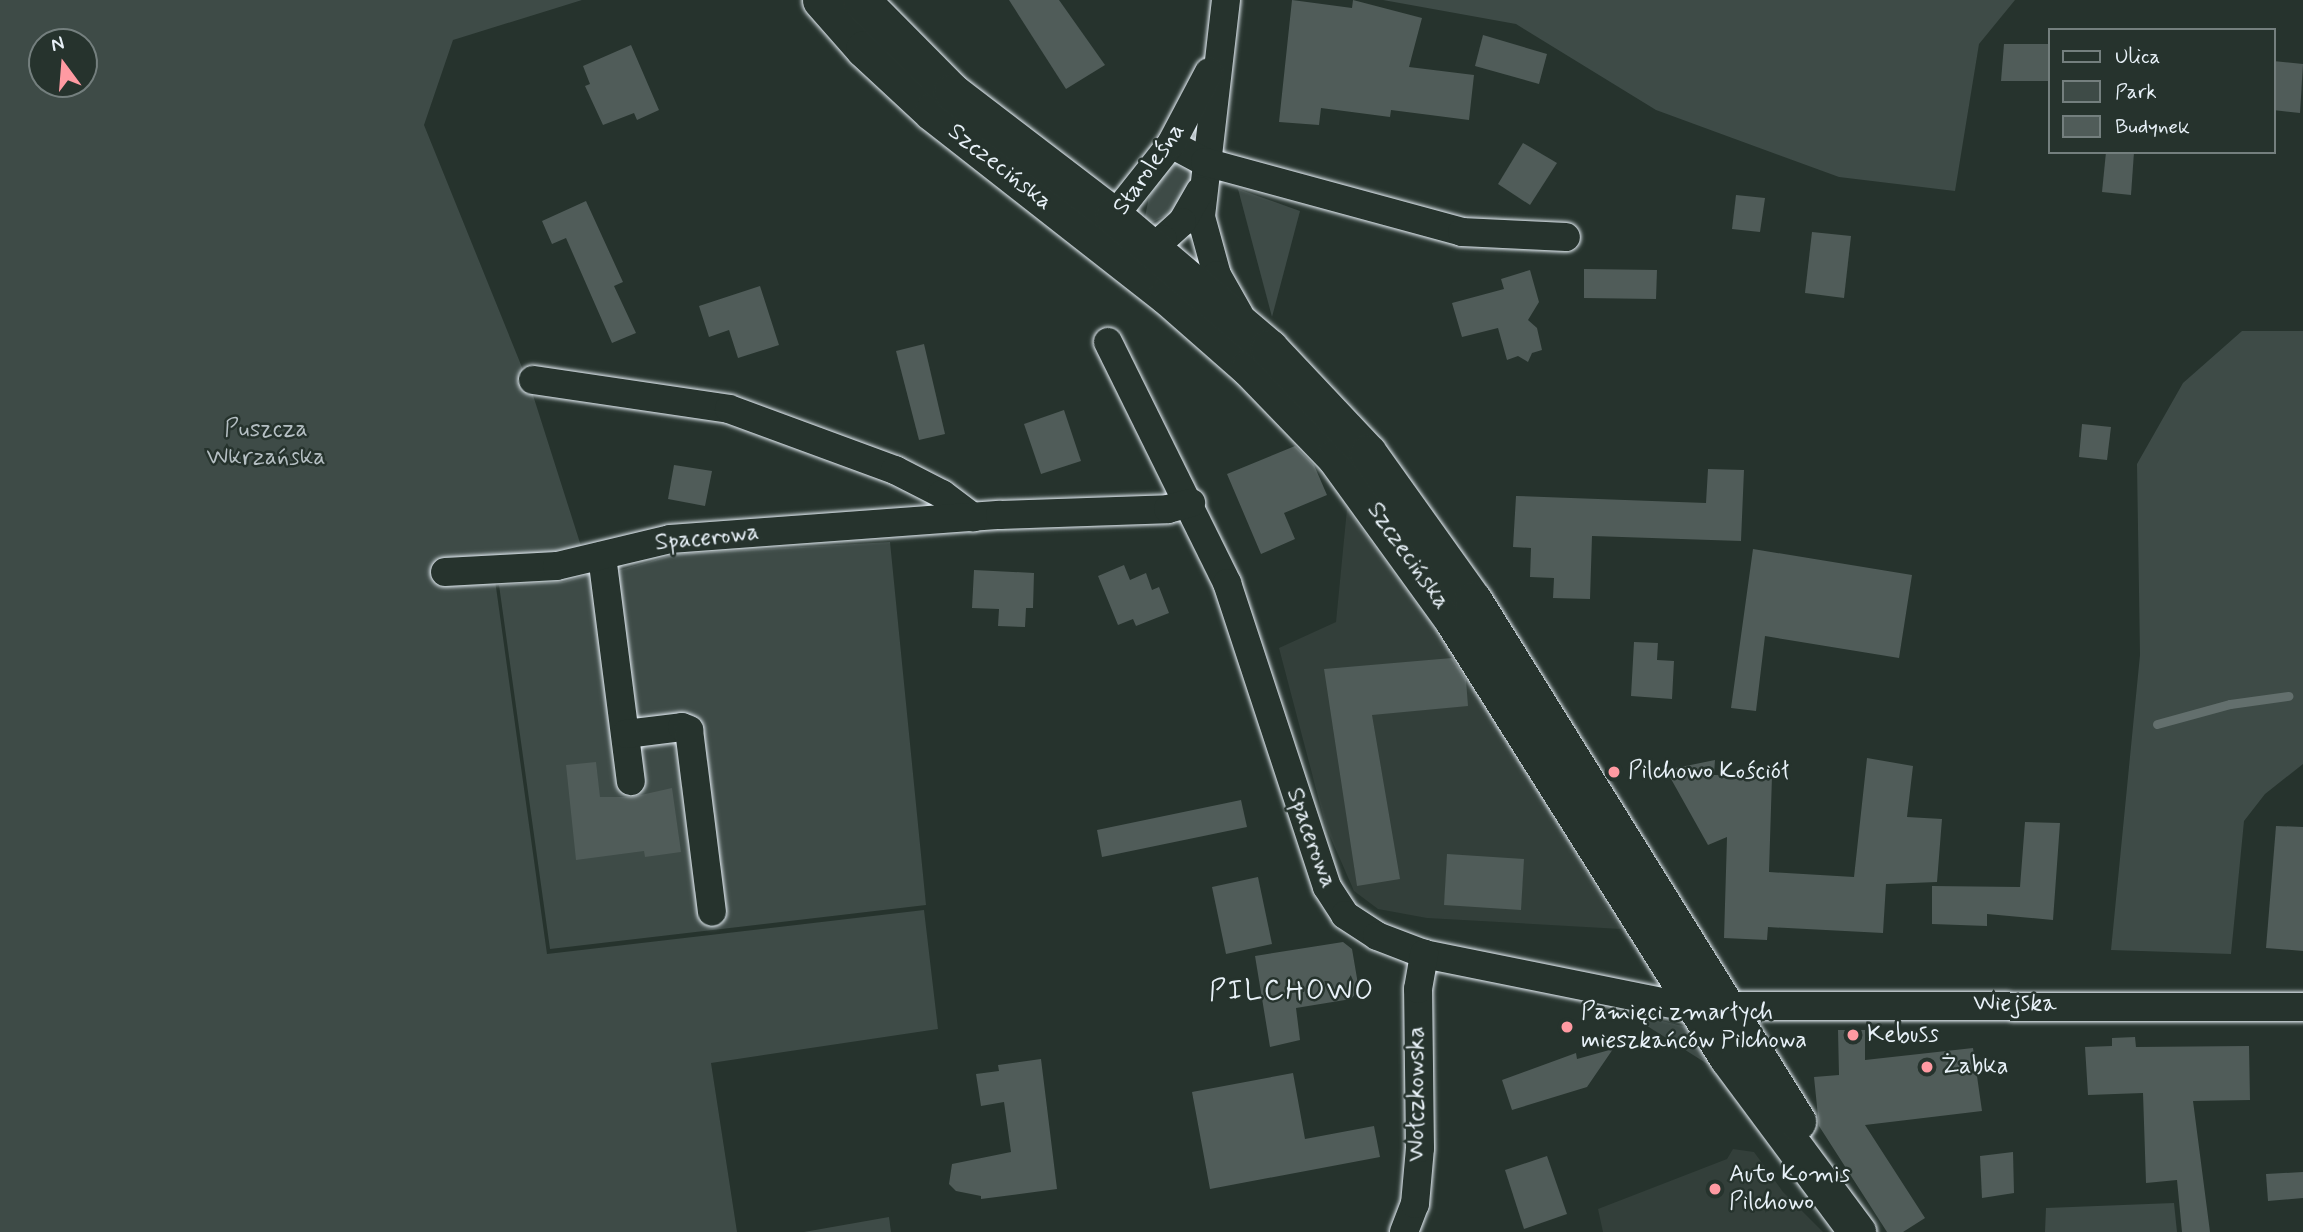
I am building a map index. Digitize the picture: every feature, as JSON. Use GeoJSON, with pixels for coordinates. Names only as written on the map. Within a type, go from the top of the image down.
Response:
{"type":"FeatureCollection","features":[{"type":"Feature","properties":{"kind":"main road","name":"Szczecińska"},"geometry":{"type":"LineString","coordinates":[[821,0],[864,49],[932,113],[987,160],[1115,254],[1249,368],[1363,491],[1711,1006],[1858,1232]]}},
{"type":"Feature","properties":{"kind":"main road","name":"Szczecińska"},"geometry":{"type":"LineString","coordinates":[[861,0],[952,92],[1114,216],[1269,348],[1368,453],[1430,536],[1711,1006]]}},
{"type":"Feature","properties":{"kind":"street","name":"Staroleśna"},"geometry":{"type":"LineString","coordinates":[[1226,0],[1204,174],[1204,232],[1217,275],[1240,315],[1269,348]]}},
{"type":"Feature","properties":{"kind":"street","name":"Staroleśna"},"geometry":{"type":"LineString","coordinates":[[1204,174],[1182,222],[1150,247],[1133,254],[1115,254],[1109,238],[1114,216],[1171,144],[1218,55]]}},
{"type":"Feature","properties":{"kind":"street"},"geometry":{"type":"LineString","coordinates":[[1171,144],[1204,174],[1462,232],[1566,237]]}},
{"type":"Feature","properties":{"kind":"street","name":"Spacerowa"},"geometry":{"type":"LineString","coordinates":[[1108,342],[1191,503],[1227,583],[1307,832],[1334,901],[1345,915],[1377,936],[1424,954],[1711,1006]]}},
{"type":"Feature","properties":{"kind":"street"},"geometry":{"type":"LineString","coordinates":[[533,380],[729,409],[894,470],[942,494],[973,517]]}},
{"type":"Feature","properties":{"kind":"street","name":"Spacerowa"},"geometry":{"type":"LineString","coordinates":[[445,572],[556,566],[670,539],[973,517],[1168,509],[1191,503]]}},
{"type":"Feature","properties":{"kind":"street"},"geometry":{"type":"LineString","coordinates":[[602,556],[632,781]]}},
{"type":"Feature","properties":{"kind":"street"},"geometry":{"type":"LineString","coordinates":[[626,734],[682,727],[689,730],[712,912]]}},
{"type":"Feature","properties":{"kind":"street","name":"Wołczkowska"},"geometry":{"type":"LineString","coordinates":[[1404,1232],[1415,1204],[1420,1148],[1417,1012],[1424,954]]}},
{"type":"Feature","properties":{"kind":"street","name":"Wiejska"},"geometry":{"type":"LineString","coordinates":[[1711,1006],[2303,1007]]}},
{"type":"Feature","properties":{"kind":"shaded area"},"geometry":{"type":"Polygon","coordinates":[[[1347,509],[1465,670],[1621,929],[1427,918],[1378,909],[1354,891],[1326,827],[1279,648],[1336,622],[1347,509]]]}},
{"type":"Feature","properties":{"kind":"shaded area","name":"Auto Komis Pilchowo"},"geometry":{"type":"Polygon","coordinates":[[[1733,1149],[1754,1152],[1783,1192],[1823,1232],[1603,1232],[1598,1209],[1727,1159],[1733,1149]]]}},
{"type":"Feature","properties":{"kind":"green space","name":"Puszcza Wkrzańska"},"geometry":{"type":"Polygon","coordinates":[[[0,0],[582,0],[453,40],[424,125],[532,392],[581,546],[521,557],[495,580],[547,954],[924,910],[938,1029],[711,1063],[737,1232],[0,1232],[0,0]]]}},
{"type":"Feature","properties":{"kind":"green space"},"geometry":{"type":"Polygon","coordinates":[[[1383,0],[2015,0],[1979,44],[1955,191],[1839,177],[1656,110],[1516,24],[1383,0]]]}},
{"type":"Feature","properties":{"kind":"green space"},"geometry":{"type":"Polygon","coordinates":[[[1180,160],[1194,169],[1193,179],[1173,212],[1149,224],[1145,217],[1149,197],[1166,171],[1180,160]]]}},
{"type":"Feature","properties":{"kind":"green space"},"geometry":{"type":"Polygon","coordinates":[[[1238,189],[1300,211],[1272,317],[1238,189]]]}},
{"type":"Feature","properties":{"kind":"green space"},"geometry":{"type":"Polygon","coordinates":[[[2242,331],[2303,331],[2303,764],[2265,794],[2244,821],[2231,954],[2111,950],[2140,655],[2137,464],[2183,383],[2242,331]]]}},
{"type":"Feature","properties":{"kind":"green space"},"geometry":{"type":"Polygon","coordinates":[[[890,542],[926,905],[550,949],[499,585],[563,582],[594,573],[596,577],[676,554],[890,542]]]}},
{"type":"Feature","properties":{"kind":"green space"},"geometry":{"type":"Polygon","coordinates":[[[1625,1012],[1691,1028],[1712,1064],[1709,1065],[1625,1012]]]}},
{"type":"Feature","properties":{"kind":"green space"},"geometry":{"type":"Polygon","coordinates":[[[2174,1203],[2177,1232],[2045,1232],[2046,1208],[2174,1203]]]}},
{"type":"Feature","properties":{"kind":"green space"},"geometry":{"type":"Polygon","coordinates":[[[889,1217],[891,1232],[804,1232],[889,1217]]]}},
{"type":"Feature","properties":{"kind":"building"},"geometry":{"type":"Polygon","coordinates":[[[1009,0],[1059,0],[1105,65],[1066,89],[1009,0]]]}},
{"type":"Feature","properties":{"kind":"building"},"geometry":{"type":"Polygon","coordinates":[[[1292,0],[1352,8],[1353,0],[1422,18],[1409,67],[1474,75],[1469,120],[1391,110],[1390,117],[1321,108],[1319,125],[1279,122],[1292,0]]]}},
{"type":"Feature","properties":{"kind":"building"},"geometry":{"type":"Polygon","coordinates":[[[1483,35],[1547,54],[1539,84],[1475,66],[1483,35]]]}},
{"type":"Feature","properties":{"kind":"building"},"geometry":{"type":"Polygon","coordinates":[[[2004,44],[2048,44],[2048,81],[2001,81],[2004,44]]]}},
{"type":"Feature","properties":{"kind":"building"},"geometry":{"type":"Polygon","coordinates":[[[631,45],[659,110],[637,120],[634,113],[603,125],[585,86],[590,84],[583,66],[631,45]]]}},
{"type":"Feature","properties":{"kind":"building"},"geometry":{"type":"Polygon","coordinates":[[[2275,61],[2303,64],[2300,113],[2275,110],[2275,61]]]}},
{"type":"Feature","properties":{"kind":"building"},"geometry":{"type":"Polygon","coordinates":[[[1523,143],[1557,163],[1530,205],[1498,184],[1523,143]]]}},
{"type":"Feature","properties":{"kind":"building"},"geometry":{"type":"Polygon","coordinates":[[[2106,154],[2134,154],[2131,195],[2102,192],[2106,154]]]}},
{"type":"Feature","properties":{"kind":"building"},"geometry":{"type":"Polygon","coordinates":[[[1736,195],[1765,198],[1760,232],[1732,229],[1736,195]]]}},
{"type":"Feature","properties":{"kind":"building"},"geometry":{"type":"Polygon","coordinates":[[[586,201],[623,282],[614,286],[636,333],[612,343],[566,238],[552,244],[542,221],[586,201]]]}},
{"type":"Feature","properties":{"kind":"building"},"geometry":{"type":"Polygon","coordinates":[[[1812,232],[1851,236],[1844,298],[1805,293],[1812,232]]]}},
{"type":"Feature","properties":{"kind":"building"},"geometry":{"type":"Polygon","coordinates":[[[1584,269],[1657,270],[1656,299],[1584,298],[1584,269]]]}},
{"type":"Feature","properties":{"kind":"building"},"geometry":{"type":"Polygon","coordinates":[[[1530,270],[1539,302],[1528,320],[1537,328],[1542,350],[1532,353],[1528,362],[1518,356],[1507,360],[1498,328],[1462,337],[1452,303],[1504,289],[1501,279],[1530,270]]]}},
{"type":"Feature","properties":{"kind":"building"},"geometry":{"type":"Polygon","coordinates":[[[760,286],[779,345],[738,358],[729,330],[709,337],[699,306],[760,286]]]}},
{"type":"Feature","properties":{"kind":"building"},"geometry":{"type":"Polygon","coordinates":[[[924,344],[945,434],[919,440],[896,351],[924,344]]]}},
{"type":"Feature","properties":{"kind":"building"},"geometry":{"type":"Polygon","coordinates":[[[1064,410],[1081,461],[1041,474],[1024,424],[1064,410]]]}},
{"type":"Feature","properties":{"kind":"building"},"geometry":{"type":"Polygon","coordinates":[[[2082,424],[2111,427],[2107,460],[2079,457],[2082,424]]]}},
{"type":"Feature","properties":{"kind":"building"},"geometry":{"type":"Polygon","coordinates":[[[1295,446],[1314,465],[1327,495],[1284,513],[1295,539],[1261,554],[1227,474],[1295,446]]]}},
{"type":"Feature","properties":{"kind":"building"},"geometry":{"type":"Polygon","coordinates":[[[674,465],[712,471],[705,506],[668,499],[674,465]]]}},
{"type":"Feature","properties":{"kind":"building"},"geometry":{"type":"Polygon","coordinates":[[[1708,469],[1744,470],[1741,541],[1592,536],[1590,599],[1553,598],[1554,578],[1530,577],[1531,548],[1513,547],[1516,496],[1706,503],[1708,469]]]}},
{"type":"Feature","properties":{"kind":"building"},"geometry":{"type":"Polygon","coordinates":[[[1753,549],[1912,575],[1899,658],[1765,636],[1756,711],[1731,708],[1753,549]]]}},
{"type":"Feature","properties":{"kind":"building"},"geometry":{"type":"Polygon","coordinates":[[[1124,565],[1130,580],[1146,573],[1152,590],[1159,587],[1169,613],[1136,626],[1133,619],[1118,625],[1098,576],[1124,565]]]}},
{"type":"Feature","properties":{"kind":"building"},"geometry":{"type":"Polygon","coordinates":[[[974,570],[1034,573],[1033,608],[1026,608],[1025,627],[998,626],[999,609],[972,608],[974,570]]]}},
{"type":"Feature","properties":{"kind":"building"},"geometry":{"type":"Polygon","coordinates":[[[1634,642],[1658,643],[1657,660],[1674,661],[1672,699],[1631,696],[1634,642]]]}},
{"type":"Feature","properties":{"kind":"building"},"geometry":{"type":"Polygon","coordinates":[[[1452,658],[1466,680],[1468,706],[1372,715],[1400,879],[1357,886],[1324,669],[1452,658]]]}},
{"type":"Feature","properties":{"kind":"building"},"geometry":{"type":"Polygon","coordinates":[[[1867,758],[1913,766],[1907,817],[1942,819],[1937,882],[1886,884],[1883,933],[1768,927],[1767,940],[1724,938],[1727,837],[1708,845],[1666,770],[1715,760],[1714,775],[1772,776],[1769,872],[1854,877],[1867,758]]]}},
{"type":"Feature","properties":{"kind":"building"},"geometry":{"type":"Polygon","coordinates":[[[596,762],[600,797],[632,797],[672,788],[681,852],[645,857],[644,851],[576,860],[566,765],[596,762]]]}},
{"type":"Feature","properties":{"kind":"building"},"geometry":{"type":"Polygon","coordinates":[[[1241,800],[1247,827],[1102,857],[1097,830],[1241,800]]]}},
{"type":"Feature","properties":{"kind":"building"},"geometry":{"type":"Polygon","coordinates":[[[2025,822],[2060,823],[2053,920],[1987,914],[1987,926],[1932,924],[1932,886],[2020,887],[2025,822]]]}},
{"type":"Feature","properties":{"kind":"building"},"geometry":{"type":"Polygon","coordinates":[[[2276,826],[2303,827],[2303,951],[2266,948],[2276,826]]]}},
{"type":"Feature","properties":{"kind":"building"},"geometry":{"type":"Polygon","coordinates":[[[1447,854],[1524,859],[1521,910],[1444,905],[1447,854]]]}},
{"type":"Feature","properties":{"kind":"building"},"geometry":{"type":"Polygon","coordinates":[[[1258,877],[1272,944],[1226,954],[1212,887],[1258,877]]]}},
{"type":"Feature","properties":{"kind":"building"},"geometry":{"type":"Polygon","coordinates":[[[1343,942],[1352,949],[1359,990],[1351,999],[1296,1008],[1300,1040],[1270,1047],[1255,956],[1343,942]]]}},
{"type":"Feature","properties":{"kind":"building"},"geometry":{"type":"Polygon","coordinates":[[[1838,1030],[1865,1030],[1865,1060],[1973,1048],[1982,1111],[1865,1125],[1925,1218],[1903,1232],[1887,1232],[1819,1126],[1814,1077],[1839,1075],[1838,1030]]]}},
{"type":"Feature","properties":{"kind":"building"},"geometry":{"type":"Polygon","coordinates":[[[2135,1037],[2136,1047],[2249,1046],[2250,1100],[2193,1101],[2210,1232],[2182,1232],[2177,1180],[2146,1183],[2143,1093],[2088,1095],[2085,1047],[2112,1046],[2112,1038],[2135,1037]]]}},
{"type":"Feature","properties":{"kind":"building"},"geometry":{"type":"Polygon","coordinates":[[[1613,1049],[1587,1087],[1512,1110],[1502,1080],[1576,1053],[1577,1059],[1613,1049]]]}},
{"type":"Feature","properties":{"kind":"building"},"geometry":{"type":"Polygon","coordinates":[[[1041,1059],[1057,1189],[981,1199],[981,1196],[956,1191],[949,1184],[952,1164],[1011,1152],[1004,1102],[981,1106],[976,1074],[999,1071],[998,1065],[1041,1059]]]}},
{"type":"Feature","properties":{"kind":"building"},"geometry":{"type":"Polygon","coordinates":[[[1293,1073],[1305,1139],[1374,1126],[1380,1157],[1210,1189],[1192,1092],[1293,1073]]]}},
{"type":"Feature","properties":{"kind":"building"},"geometry":{"type":"Polygon","coordinates":[[[2013,1152],[2014,1193],[1982,1198],[1980,1156],[2013,1152]]]}},
{"type":"Feature","properties":{"kind":"building"},"geometry":{"type":"Polygon","coordinates":[[[1547,1156],[1567,1214],[1524,1229],[1505,1170],[1547,1156]]]}},
{"type":"Feature","properties":{"kind":"building"},"geometry":{"type":"Polygon","coordinates":[[[2303,1172],[2303,1198],[2268,1201],[2266,1174],[2303,1172]]]}},
{"type":"Feature","properties":{"kind":"waterway"},"geometry":{"type":"LineString","coordinates":[[2157,724],[2230,704],[2288,696]]}},
{"type":"Feature","properties":{"kind":"place","name":"Pilchowo Kościół"},"geometry":{"type":"Point","coordinates":[1614,772]}},
{"type":"Feature","properties":{"kind":"place","name":"Pamięci zmarłych mieszkańców Pilchowa"},"geometry":{"type":"Point","coordinates":[1567,1027]}},
{"type":"Feature","properties":{"kind":"place","name":"Kebuss"},"geometry":{"type":"Point","coordinates":[1853,1035]}},
{"type":"Feature","properties":{"kind":"place","name":"Żabka"},"geometry":{"type":"Point","coordinates":[1927,1067]}},
{"type":"Feature","properties":{"kind":"place","name":"Auto Komis Pilchowo"},"geometry":{"type":"Point","coordinates":[1715,1189]}},
{"type":"Feature","properties":{"kind":"district","name":"PILCHOWO"},"geometry":{"type":"Point","coordinates":[1292,992]}}]}
